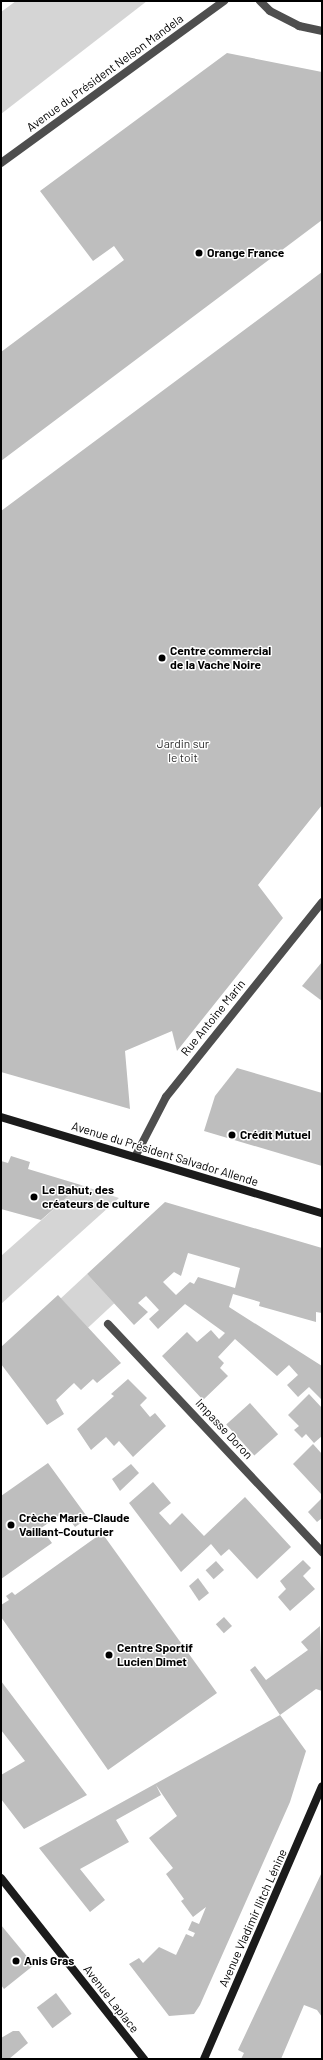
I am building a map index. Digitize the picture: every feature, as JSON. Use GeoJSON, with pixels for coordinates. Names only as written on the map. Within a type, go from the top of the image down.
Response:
{"type":"FeatureCollection","features":[{"type":"Feature","properties":{"kind":"main road","name":"Avenue du Président Salvador Allende"},"geometry":{"type":"LineString","coordinates":[[1,1117],[322,1213]]}},
{"type":"Feature","properties":{"kind":"main road","name":"Avenue Vladimir Ilitch Lénine"},"geometry":{"type":"LineString","coordinates":[[204,2059],[322,1786]]}},
{"type":"Feature","properties":{"kind":"main road","name":"Avenue Laplace"},"geometry":{"type":"LineString","coordinates":[[1,1878],[144,2059]]}},
{"type":"Feature","properties":{"kind":"street","name":"Avenue du Président Nelson Mandela"},"geometry":{"type":"LineString","coordinates":[[1,163],[224,1]]}},
{"type":"Feature","properties":{"kind":"street"},"geometry":{"type":"LineString","coordinates":[[260,1],[270,11],[299,26],[322,31]]}},
{"type":"Feature","properties":{"kind":"street","name":"Rue Antoine Marin"},"geometry":{"type":"LineString","coordinates":[[135,1157],[166,1097],[322,902]]}},
{"type":"Feature","properties":{"kind":"street","name":"Impasse Doron"},"geometry":{"type":"LineString","coordinates":[[108,1324],[322,1552]]}},
{"type":"Feature","properties":{"kind":"shaded area"},"geometry":{"type":"Polygon","coordinates":[[[16,1],[147,1],[1,114],[1,12],[16,1]]]}},
{"type":"Feature","properties":{"kind":"shaded area"},"geometry":{"type":"Polygon","coordinates":[[[81,1185],[119,1198],[1,1304],[1,1256],[81,1185]]]}},
{"type":"Feature","properties":{"kind":"shaded area"},"geometry":{"type":"Polygon","coordinates":[[[87,1274],[114,1303],[88,1328],[61,1299],[87,1274]]]}},
{"type":"Feature","properties":{"kind":"building","name":"Orange France"},"geometry":{"type":"Polygon","coordinates":[[[227,53],[322,72],[322,220],[1,461],[1,352],[124,260],[114,246],[93,261],[40,191],[227,53]]]}},
{"type":"Feature","properties":{"kind":"building","name":"Jardin sur le toit"},"geometry":{"type":"Polygon","coordinates":[[[322,272],[322,805],[258,885],[283,918],[177,1051],[172,1031],[125,1051],[130,1109],[1,1072],[1,511],[322,272]]]}},
{"type":"Feature","properties":{"kind":"building"},"geometry":{"type":"Polygon","coordinates":[[[322,962],[322,1001],[302,986],[322,962]]]}},
{"type":"Feature","properties":{"kind":"building"},"geometry":{"type":"Polygon","coordinates":[[[237,1068],[322,1093],[322,1166],[204,1131],[215,1096],[237,1068]]]}},
{"type":"Feature","properties":{"kind":"building","name":"Le Bahut, des créateurs de culture"},"geometry":{"type":"Polygon","coordinates":[[[11,1156],[30,1162],[28,1169],[81,1185],[41,1220],[1,1209],[1,1161],[8,1163],[11,1156]]]}},
{"type":"Feature","properties":{"kind":"building"},"geometry":{"type":"Polygon","coordinates":[[[165,1202],[322,1248],[322,1313],[316,1312],[316,1322],[259,1306],[260,1302],[233,1294],[229,1307],[322,1366],[322,1400],[309,1387],[298,1397],[287,1385],[298,1375],[289,1365],[277,1376],[235,1339],[218,1357],[224,1363],[220,1368],[228,1376],[203,1400],[162,1356],[187,1332],[197,1342],[211,1330],[219,1339],[225,1333],[185,1304],[158,1329],[149,1319],[159,1310],[146,1296],[138,1303],[148,1312],[134,1325],[87,1274],[165,1202]],[[188,1253],[181,1276],[174,1272],[163,1282],[176,1295],[190,1282],[194,1284],[198,1277],[235,1288],[240,1268],[188,1253]]]}},
{"type":"Feature","properties":{"kind":"building"},"geometry":{"type":"Polygon","coordinates":[[[58,1295],[121,1363],[97,1383],[93,1379],[81,1390],[74,1383],[56,1400],[64,1414],[47,1425],[1,1364],[1,1347],[58,1295]]]}},
{"type":"Feature","properties":{"kind":"building"},"geometry":{"type":"Polygon","coordinates":[[[128,1379],[147,1398],[140,1405],[150,1417],[155,1413],[166,1426],[133,1457],[119,1441],[114,1446],[106,1437],[91,1450],[77,1429],[114,1396],[111,1394],[128,1379]]]}},
{"type":"Feature","properties":{"kind":"building"},"geometry":{"type":"Polygon","coordinates":[[[309,1394],[322,1408],[322,1436],[314,1443],[306,1434],[302,1438],[294,1430],[299,1426],[288,1415],[309,1394]]]}},
{"type":"Feature","properties":{"kind":"building"},"geometry":{"type":"Polygon","coordinates":[[[250,1403],[278,1434],[254,1456],[226,1424],[250,1403]]]}},
{"type":"Feature","properties":{"kind":"building"},"geometry":{"type":"Polygon","coordinates":[[[313,1444],[322,1454],[322,1495],[293,1464],[313,1444]]]}},
{"type":"Feature","properties":{"kind":"building"},"geometry":{"type":"Polygon","coordinates":[[[48,1463],[88,1518],[75,1527],[64,1512],[41,1528],[52,1543],[1,1579],[1,1496],[48,1463]]]}},
{"type":"Feature","properties":{"kind":"building"},"geometry":{"type":"Polygon","coordinates":[[[131,1464],[139,1473],[120,1491],[112,1479],[131,1464]]]}},
{"type":"Feature","properties":{"kind":"building"},"geometry":{"type":"Polygon","coordinates":[[[153,1482],[171,1503],[159,1513],[170,1525],[182,1513],[204,1536],[245,1497],[291,1547],[257,1579],[229,1549],[221,1556],[211,1544],[181,1572],[129,1503],[153,1482]]]}},
{"type":"Feature","properties":{"kind":"building"},"geometry":{"type":"Polygon","coordinates":[[[322,1498],[322,1518],[317,1522],[308,1512],[322,1498]]]}},
{"type":"Feature","properties":{"kind":"building","name":"Centre Sportif Lucien Dimet"},"geometry":{"type":"Polygon","coordinates":[[[102,1533],[217,1693],[108,1770],[1,1617],[1,1605],[9,1600],[6,1596],[12,1592],[15,1595],[102,1533]]]}},
{"type":"Feature","properties":{"kind":"building"},"geometry":{"type":"Polygon","coordinates":[[[303,1560],[311,1568],[303,1576],[315,1589],[290,1611],[278,1597],[286,1589],[280,1581],[303,1560]]]}},
{"type":"Feature","properties":{"kind":"building"},"geometry":{"type":"Polygon","coordinates":[[[216,1561],[224,1570],[214,1579],[206,1570],[216,1561]]]}},
{"type":"Feature","properties":{"kind":"building"},"geometry":{"type":"Polygon","coordinates":[[[198,1578],[209,1593],[199,1601],[189,1586],[198,1578]]]}},
{"type":"Feature","properties":{"kind":"building"},"geometry":{"type":"Polygon","coordinates":[[[224,1617],[232,1626],[224,1633],[216,1624],[224,1617]]]}},
{"type":"Feature","properties":{"kind":"building"},"geometry":{"type":"Polygon","coordinates":[[[320,1626],[322,1691],[316,1689],[280,1715],[250,1670],[255,1666],[266,1680],[308,1650],[301,1642],[320,1626]]]}},
{"type":"Feature","properties":{"kind":"building"},"geometry":{"type":"Polygon","coordinates":[[[1,1681],[87,1795],[24,1829],[1,1799],[1,1775],[25,1761],[1,1730],[1,1681]]]}},
{"type":"Feature","properties":{"kind":"building"},"geometry":{"type":"Polygon","coordinates":[[[280,1715],[306,1751],[290,1802],[200,2005],[194,2014],[169,2016],[129,1964],[139,1958],[143,1963],[159,1947],[176,1955],[186,1934],[193,1937],[195,1933],[188,1930],[192,1921],[199,1924],[206,1907],[193,1917],[181,1901],[184,1899],[166,1874],[173,1868],[149,1838],[177,1816],[156,1785],[161,1795],[116,1820],[129,1842],[80,1869],[105,1900],[90,1912],[39,1848],[280,1715]]]}},
{"type":"Feature","properties":{"kind":"building"},"geometry":{"type":"Polygon","coordinates":[[[322,1872],[322,2017],[317,2010],[304,2005],[281,2059],[241,2059],[244,2053],[238,2050],[322,1872]]]}},
{"type":"Feature","properties":{"kind":"building","name":"Anis Gras"},"geometry":{"type":"Polygon","coordinates":[[[1,1925],[34,1965],[4,1989],[1,1985],[1,1925]]]}},
{"type":"Feature","properties":{"kind":"building"},"geometry":{"type":"Polygon","coordinates":[[[56,1993],[72,2014],[52,2028],[37,2007],[56,1993]]]}},
{"type":"Feature","properties":{"kind":"building"},"geometry":{"type":"Polygon","coordinates":[[[13,2031],[19,2031],[28,2043],[9,2059],[1,2059],[1,2038],[13,2031]]]}},
{"type":"Feature","properties":{"kind":"place","name":"Orange France"},"geometry":{"type":"Point","coordinates":[199,253]}},
{"type":"Feature","properties":{"kind":"place","name":"Centre commercial de la Vache Noire"},"geometry":{"type":"Point","coordinates":[162,658]}},
{"type":"Feature","properties":{"kind":"place","name":"Crédit Mutuel"},"geometry":{"type":"Point","coordinates":[232,1135]}},
{"type":"Feature","properties":{"kind":"place","name":"Le Bahut, des créateurs de culture"},"geometry":{"type":"Point","coordinates":[34,1197]}},
{"type":"Feature","properties":{"kind":"place","name":"Crèche Marie-Claude Vaillant-Couturier"},"geometry":{"type":"Point","coordinates":[11,1525]}},
{"type":"Feature","properties":{"kind":"place","name":"Centre Sportif Lucien Dimet"},"geometry":{"type":"Point","coordinates":[109,1655]}},
{"type":"Feature","properties":{"kind":"place","name":"Anis Gras"},"geometry":{"type":"Point","coordinates":[16,1961]}}]}
